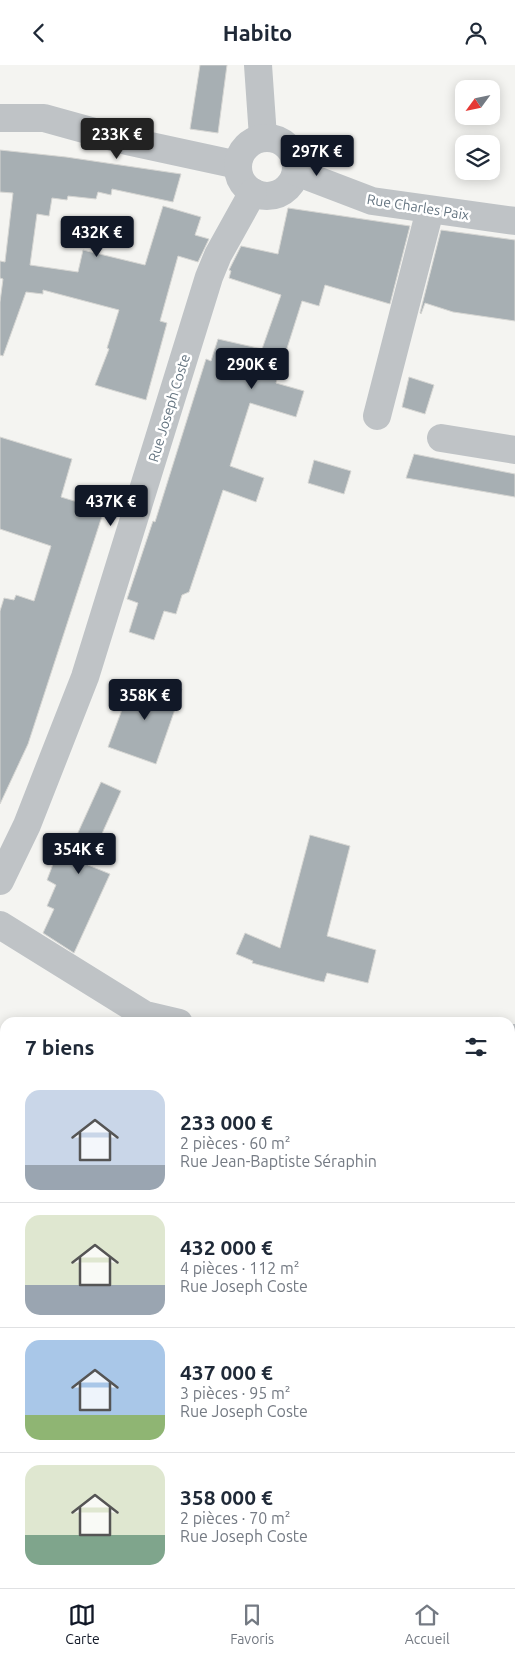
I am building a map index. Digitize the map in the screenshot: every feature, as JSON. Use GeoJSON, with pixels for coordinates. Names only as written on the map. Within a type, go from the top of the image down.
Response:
{"type":"FeatureCollection","features":[{"type":"Feature","properties":{"kind":"street"},"geometry":{"type":"LineString","coordinates":[[258,65],[264,137]]}},
{"type":"Feature","properties":{"kind":"street"},"geometry":{"type":"LineString","coordinates":[[0,118],[44,118],[127,141],[238,165]]}},
{"type":"Feature","properties":{"kind":"street"},"geometry":{"type":"LineString","coordinates":[[264,137],[279,140],[295,156],[296,172],[289,187],[276,195],[260,195],[252,192],[242,180],[238,165],[243,150],[249,144],[264,137]]}},
{"type":"Feature","properties":{"kind":"street","name":"Rue Charles Paix"},"geometry":{"type":"LineString","coordinates":[[296,172],[372,201],[515,221]]}},
{"type":"Feature","properties":{"kind":"street","name":"Rue Joseph Coste"},"geometry":{"type":"LineString","coordinates":[[0,881],[27,825],[85,677],[207,284],[218,255],[252,192]]}},
{"type":"Feature","properties":{"kind":"street"},"geometry":{"type":"LineString","coordinates":[[377,416],[430,210]]}},
{"type":"Feature","properties":{"kind":"street"},"geometry":{"type":"LineString","coordinates":[[441,438],[515,450]]}},
{"type":"Feature","properties":{"kind":"street"},"geometry":{"type":"LineString","coordinates":[[0,925],[147,1017]]}},
{"type":"Feature","properties":{"kind":"building"},"geometry":{"type":"Polygon","coordinates":[[[200,65],[227,65],[218,133],[190,129],[200,65]]]}},
{"type":"Feature","properties":{"kind":"building"},"geometry":{"type":"Polygon","coordinates":[[[0,150],[66,157],[181,174],[173,202],[112,189],[111,195],[98,192],[96,199],[68,196],[67,200],[52,198],[49,216],[37,214],[30,265],[78,272],[83,250],[145,265],[163,206],[201,217],[195,235],[209,239],[198,262],[178,256],[160,321],[167,323],[146,400],[95,385],[109,349],[107,348],[119,310],[43,290],[43,294],[26,292],[3,356],[0,355],[0,302],[3,279],[0,278],[0,261],[5,262],[13,193],[0,192],[0,150]]]}},
{"type":"Feature","properties":{"kind":"building"},"geometry":{"type":"Polygon","coordinates":[[[288,208],[410,226],[390,304],[325,285],[319,306],[302,301],[276,383],[304,391],[296,417],[250,403],[230,466],[264,478],[256,502],[223,490],[189,592],[182,595],[176,614],[164,611],[154,640],[129,632],[138,603],[127,599],[153,521],[155,522],[206,359],[211,361],[218,339],[262,349],[281,295],[229,278],[231,271],[229,270],[241,246],[278,254],[288,208]]]}},
{"type":"Feature","properties":{"kind":"building"},"geometry":{"type":"Polygon","coordinates":[[[441,230],[515,240],[515,321],[453,312],[425,303],[420,313],[441,230]]]}},
{"type":"Feature","properties":{"kind":"building"},"geometry":{"type":"Polygon","coordinates":[[[409,377],[434,385],[425,414],[402,407],[409,377]]]}},
{"type":"Feature","properties":{"kind":"building"},"geometry":{"type":"Polygon","coordinates":[[[0,437],[72,459],[61,497],[104,510],[28,744],[0,804],[0,611],[4,598],[14,600],[16,595],[34,601],[51,546],[0,529],[0,437]]]}},
{"type":"Feature","properties":{"kind":"building"},"geometry":{"type":"Polygon","coordinates":[[[414,454],[515,474],[515,497],[406,478],[414,454]]]}},
{"type":"Feature","properties":{"kind":"building"},"geometry":{"type":"Polygon","coordinates":[[[314,460],[351,471],[344,494],[308,483],[314,460]]]}},
{"type":"Feature","properties":{"kind":"building"},"geometry":{"type":"Polygon","coordinates":[[[156,680],[182,689],[156,764],[108,747],[132,683],[153,690],[156,680]]]}},
{"type":"Feature","properties":{"kind":"building"},"geometry":{"type":"Polygon","coordinates":[[[101,782],[121,791],[88,865],[110,874],[74,953],[43,933],[54,909],[47,906],[56,885],[47,880],[61,843],[71,848],[101,782]]]}},
{"type":"Feature","properties":{"kind":"building"},"geometry":{"type":"Polygon","coordinates":[[[310,835],[350,846],[327,936],[376,950],[368,983],[327,973],[324,982],[252,963],[253,961],[236,954],[245,933],[280,948],[310,835]]]}}]}
